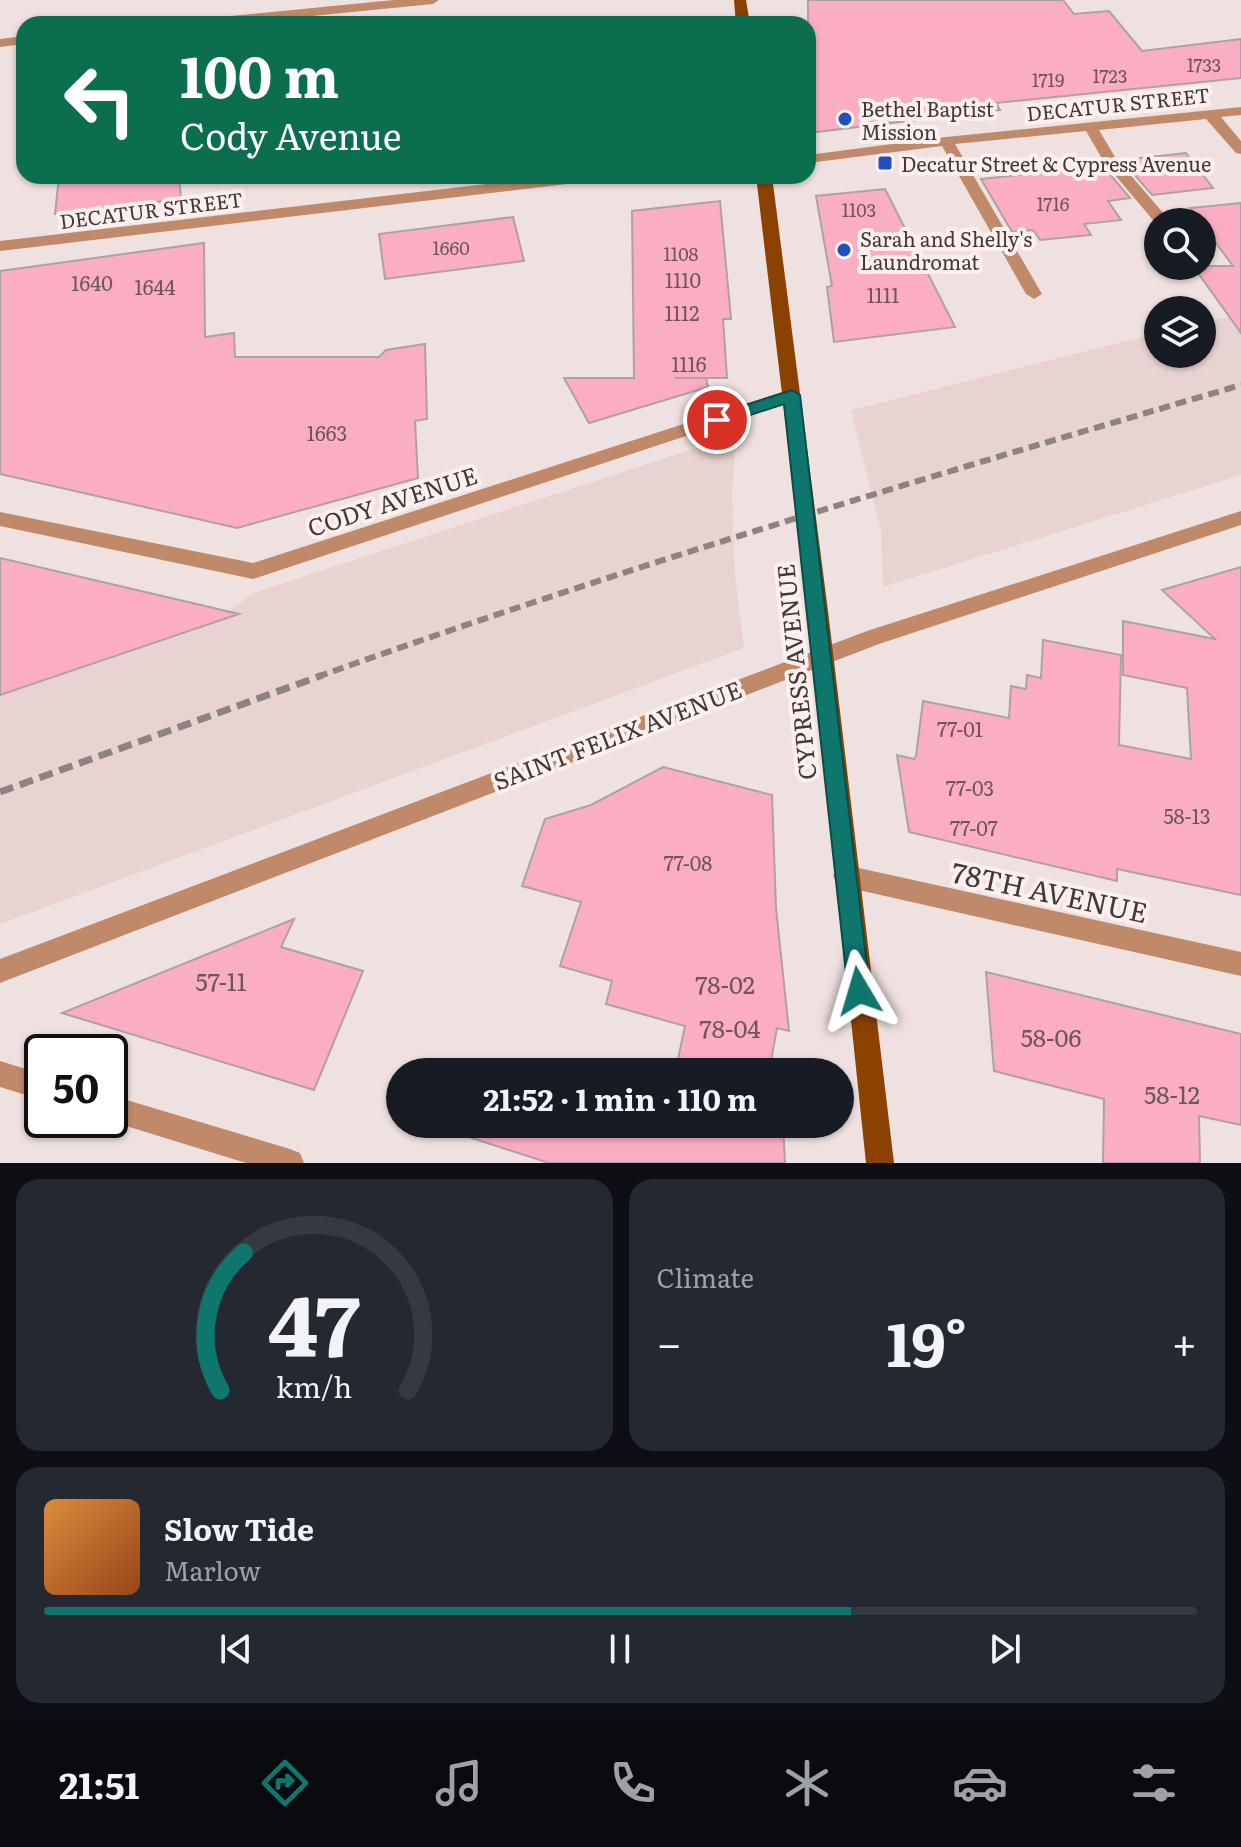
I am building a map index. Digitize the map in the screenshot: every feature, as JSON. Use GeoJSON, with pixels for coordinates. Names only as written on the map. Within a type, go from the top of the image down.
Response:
{"type":"FeatureCollection","features":[{"type":"Feature","properties":{"kind":"main road","name":"CYPRESS AVENUE"},"geometry":{"type":"LineString","coordinates":[[765,184],[880,1163]]}},
{"type":"Feature","properties":{"kind":"street"},"geometry":{"type":"LineString","coordinates":[[271,16],[433,0]]}},
{"type":"Feature","properties":{"kind":"street","name":"DECATUR STREET"},"geometry":{"type":"LineString","coordinates":[[816,158],[946,141],[1241,111]]}},
{"type":"Feature","properties":{"kind":"street"},"geometry":{"type":"LineString","coordinates":[[1210,114],[1241,150]]}},
{"type":"Feature","properties":{"kind":"street"},"geometry":{"type":"LineString","coordinates":[[1090,126],[1109,159],[1151,208]]}},
{"type":"Feature","properties":{"kind":"street"},"geometry":{"type":"LineString","coordinates":[[946,141],[1034,294]]}},
{"type":"Feature","properties":{"kind":"street","name":"DECATUR STREET"},"geometry":{"type":"LineString","coordinates":[[0,246],[525,184]]}},
{"type":"Feature","properties":{"kind":"street","name":"CODY AVENUE"},"geometry":{"type":"LineString","coordinates":[[0,519],[253,571],[792,395]]}},
{"type":"Feature","properties":{"kind":"street","name":"SAINT FELIX AVENUE"},"geometry":{"type":"LineString","coordinates":[[0,971],[822,657],[1241,518]]}},
{"type":"Feature","properties":{"kind":"street","name":"78TH AVENUE"},"geometry":{"type":"LineString","coordinates":[[845,876],[1241,964]]}},
{"type":"Feature","properties":{"kind":"street"},"geometry":{"type":"LineString","coordinates":[[0,1074],[24,1081]]}},
{"type":"Feature","properties":{"kind":"street"},"geometry":{"type":"LineString","coordinates":[[128,1114],[290,1163]]}},
{"type":"Feature","properties":{"kind":"shaded area"},"geometry":{"type":"Polygon","coordinates":[[[1241,314],[1241,475],[883,587],[881,531],[851,410],[1144,337],[1144,368],[1216,368],[1216,320],[1241,314]]]}},
{"type":"Feature","properties":{"kind":"shaded area"},"geometry":{"type":"Polygon","coordinates":[[[736,435],[732,497],[735,576],[744,648],[0,924],[0,695],[214,623],[253,593],[736,435]]]}},
{"type":"Feature","properties":{"kind":"building"},"geometry":{"type":"Polygon","coordinates":[[[808,0],[1063,0],[1074,14],[1109,11],[1142,51],[1241,39],[1241,78],[996,103],[1000,110],[816,132],[816,16],[808,16],[808,0]]]}},
{"type":"Feature","properties":{"kind":"building"},"geometry":{"type":"Polygon","coordinates":[[[1186,153],[1213,188],[1152,195],[1122,160],[1186,153]]]}},
{"type":"Feature","properties":{"kind":"building"},"geometry":{"type":"Polygon","coordinates":[[[1103,166],[1130,198],[1108,201],[1121,220],[1084,224],[1091,235],[1040,240],[1033,230],[1012,232],[981,179],[1103,166]]]}},
{"type":"Feature","properties":{"kind":"building"},"geometry":{"type":"Polygon","coordinates":[[[58,184],[180,184],[181,199],[55,214],[58,184]]]}},
{"type":"Feature","properties":{"kind":"building"},"geometry":{"type":"Polygon","coordinates":[[[885,189],[955,327],[834,342],[827,287],[832,286],[816,196],[885,189]]]}},
{"type":"Feature","properties":{"kind":"building"},"geometry":{"type":"Polygon","coordinates":[[[720,201],[731,319],[723,319],[727,378],[706,378],[708,387],[589,423],[564,378],[634,378],[632,211],[720,201]]]}},
{"type":"Feature","properties":{"kind":"building"},"geometry":{"type":"Polygon","coordinates":[[[1241,203],[1241,333],[1203,280],[1216,280],[1216,266],[1233,266],[1216,243],[1216,208],[1190,208],[1241,203]]]}},
{"type":"Feature","properties":{"kind":"building"},"geometry":{"type":"Polygon","coordinates":[[[513,217],[524,261],[385,279],[379,234],[513,217]]]}},
{"type":"Feature","properties":{"kind":"building"},"geometry":{"type":"Polygon","coordinates":[[[204,243],[205,337],[234,333],[235,357],[379,357],[386,350],[425,344],[427,419],[415,421],[418,478],[237,528],[0,474],[0,271],[204,243]]]}},
{"type":"Feature","properties":{"kind":"building"},"geometry":{"type":"Polygon","coordinates":[[[0,558],[239,614],[0,695],[0,558]]]}},
{"type":"Feature","properties":{"kind":"building"},"geometry":{"type":"Polygon","coordinates":[[[1241,567],[1241,895],[1117,869],[1117,881],[909,832],[897,755],[914,759],[916,756],[923,701],[1009,718],[1011,686],[1026,689],[1027,675],[1041,678],[1043,640],[1121,655],[1119,745],[1191,759],[1187,688],[1123,675],[1123,621],[1215,639],[1162,590],[1241,567]]]}},
{"type":"Feature","properties":{"kind":"building"},"geometry":{"type":"Polygon","coordinates":[[[663,767],[772,795],[776,908],[789,1031],[777,1028],[772,1058],[678,1058],[685,1026],[606,1004],[612,981],[560,966],[581,902],[522,886],[545,819],[591,805],[663,767]]]}},
{"type":"Feature","properties":{"kind":"building"},"geometry":{"type":"Polygon","coordinates":[[[294,919],[281,947],[363,971],[314,1090],[62,1013],[294,919]]]}},
{"type":"Feature","properties":{"kind":"building"},"geometry":{"type":"Polygon","coordinates":[[[986,972],[1241,1034],[1241,1125],[1199,1116],[1200,1163],[1103,1163],[1104,1099],[994,1071],[986,972]]]}},
{"type":"Feature","properties":{"kind":"building"},"geometry":{"type":"Polygon","coordinates":[[[472,1138],[784,1138],[785,1163],[549,1163],[472,1138]]]}},
{"type":"Feature","properties":{"kind":"railway"},"geometry":{"type":"LineString","coordinates":[[317,677],[661,561],[1241,385]]}},
{"type":"Feature","properties":{"kind":"railway"},"geometry":{"type":"LineString","coordinates":[[0,792],[323,675]]}},
{"type":"Feature","properties":{"kind":"place","name":"Bethel Baptist Mission"},"geometry":{"type":"Point","coordinates":[845,119]}},
{"type":"Feature","properties":{"kind":"place","name":"Decatur Street & Cypress Avenue"},"geometry":{"type":"Point","coordinates":[885,163]}},
{"type":"Feature","properties":{"kind":"place","name":"Sarah and Shelly's Laundromat"},"geometry":{"type":"Point","coordinates":[844,250]}},
{"type":"Feature","properties":{"kind":"route"},"geometry":{"type":"LineString","coordinates":[[717,420],[792,395],[859,991]]}}]}
